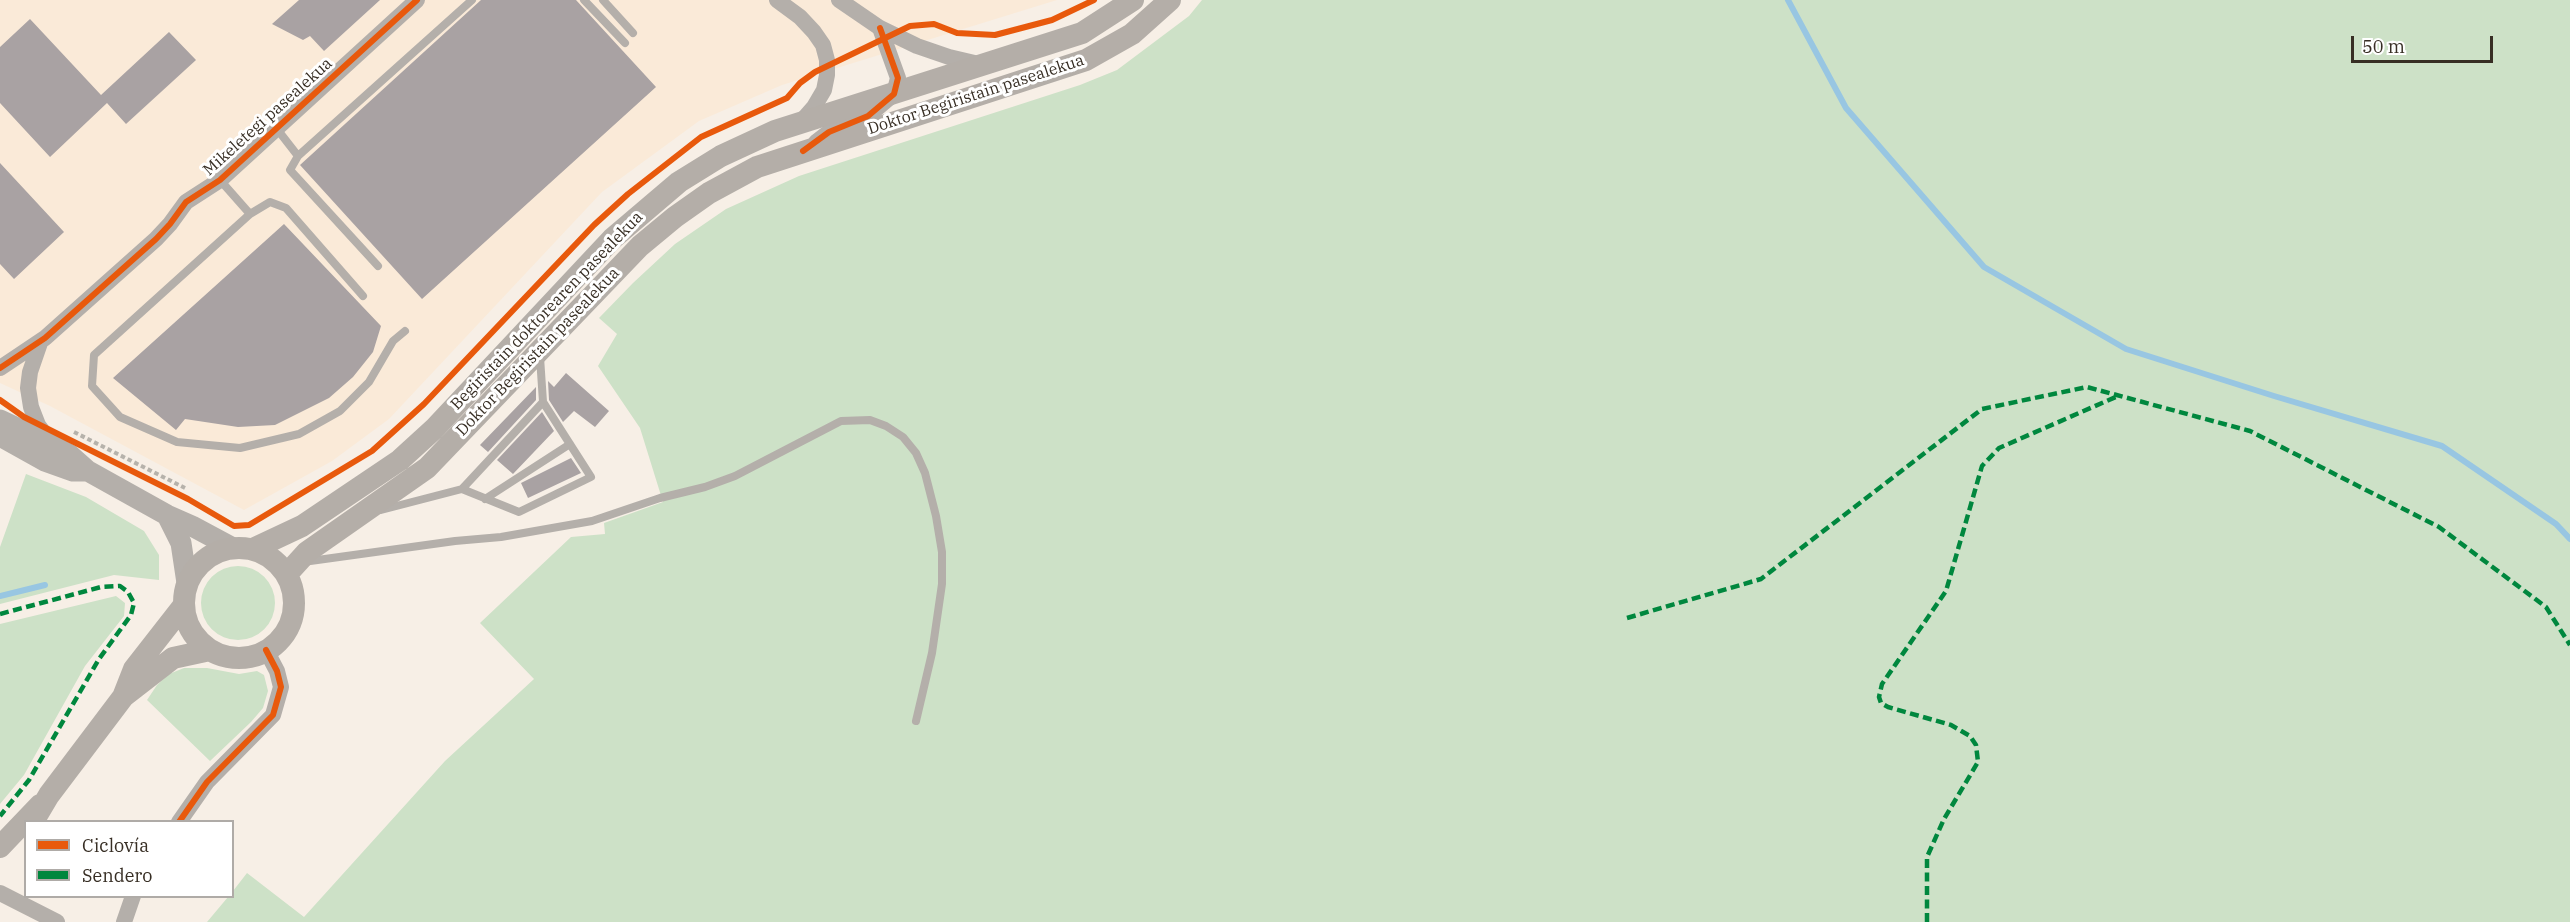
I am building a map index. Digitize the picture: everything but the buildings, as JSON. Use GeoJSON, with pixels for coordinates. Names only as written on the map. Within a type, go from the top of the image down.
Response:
{"type":"FeatureCollection","features":[{"type":"Feature","properties":{"kind":"main road","name":"Doktor Begiristain pasealekua"},"geometry":{"type":"LineString","coordinates":[[894,93],[1082,33],[1133,0]]}},
{"type":"Feature","properties":{"kind":"main road","name":"Doktor Begiristain pasealekua"},"geometry":{"type":"LineString","coordinates":[[292,568],[307,552],[427,468],[640,246],[709,193],[757,167],[1086,60],[1132,34],[1170,0]]}},
{"type":"Feature","properties":{"kind":"main road","name":"Begiristain doktorearen pasealekua"},"geometry":{"type":"LineString","coordinates":[[242,548],[302,526],[400,460],[450,412],[612,239],[679,183],[721,156],[775,131],[894,93]]}},
{"type":"Feature","properties":{"kind":"main road"},"geometry":{"type":"LineString","coordinates":[[123,697],[134,669],[186,594],[194,570],[218,551],[242,548],[266,554],[292,568],[295,605],[292,621],[284,635],[266,650],[242,658],[226,657],[210,650],[197,639],[188,625],[186,594]]}},
{"type":"Feature","properties":{"kind":"main road"},"geometry":{"type":"LineString","coordinates":[[25,820],[49,795],[123,697],[173,658],[210,650]]}},
{"type":"Feature","properties":{"kind":"main road"},"geometry":{"type":"LineString","coordinates":[[34,820],[49,795]]}},
{"type":"Feature","properties":{"kind":"main road"},"geometry":{"type":"LineString","coordinates":[[0,847],[24,822]]}},
{"type":"Feature","properties":{"kind":"main road"},"geometry":{"type":"LineString","coordinates":[[0,867],[24,834]]}},
{"type":"Feature","properties":{"kind":"street","name":"Mikeletegi pasealekua"},"geometry":{"type":"LineString","coordinates":[[0,368],[40,343],[170,224],[186,202],[216,184],[417,0]]}},
{"type":"Feature","properties":{"kind":"street"},"geometry":{"type":"LineString","coordinates":[[777,0],[800,17],[814,32],[823,45],[827,60],[828,75],[824,90],[799,124]]}},
{"type":"Feature","properties":{"kind":"street"},"geometry":{"type":"LineString","coordinates":[[839,0],[880,28],[916,46],[984,65]]}},
{"type":"Feature","properties":{"kind":"street","name":"Doktor Begiristain pasealekua"},"geometry":{"type":"LineString","coordinates":[[803,151],[829,132],[868,116],[894,93],[898,78],[880,28]]}},
{"type":"Feature","properties":{"kind":"street","name":"Mikeletegi pasealekua"},"geometry":{"type":"LineString","coordinates":[[40,343],[30,372],[28,388],[31,407],[38,424],[53,445]]}},
{"type":"Feature","properties":{"kind":"street"},"geometry":{"type":"LineString","coordinates":[[0,420],[53,445],[70,455],[88,471],[167,515],[242,548]]}},
{"type":"Feature","properties":{"kind":"street"},"geometry":{"type":"LineString","coordinates":[[3,436],[45,460],[73,471],[88,471]]}},
{"type":"Feature","properties":{"kind":"street"},"geometry":{"type":"LineString","coordinates":[[167,515],[181,543],[186,594]]}},
{"type":"Feature","properties":{"kind":"street"},"geometry":{"type":"LineString","coordinates":[[180,820],[207,782],[273,715],[281,687],[277,671],[266,650]]}},
{"type":"Feature","properties":{"kind":"street"},"geometry":{"type":"LineString","coordinates":[[0,893],[57,922]]}},
{"type":"Feature","properties":{"kind":"street"},"geometry":{"type":"LineString","coordinates":[[124,922],[133,898]]}},
{"type":"Feature","properties":{"kind":"lane"},"geometry":{"type":"LineString","coordinates":[[378,266],[290,170],[298,156],[472,0]]}},
{"type":"Feature","properties":{"kind":"lane"},"geometry":{"type":"LineString","coordinates":[[584,0],[625,43]]}},
{"type":"Feature","properties":{"kind":"lane"},"geometry":{"type":"LineString","coordinates":[[603,0],[633,33]]}},
{"type":"Feature","properties":{"kind":"lane"},"geometry":{"type":"LineString","coordinates":[[277,129],[298,156]]}},
{"type":"Feature","properties":{"kind":"lane"},"geometry":{"type":"LineString","coordinates":[[216,184],[250,214]]}},
{"type":"Feature","properties":{"kind":"lane"},"geometry":{"type":"LineString","coordinates":[[363,296],[286,208],[270,202],[250,214],[94,355],[92,386],[120,417],[177,442],[240,448],[299,434],[340,411],[369,382],[393,341],[405,331]]}},
{"type":"Feature","properties":{"kind":"lane"},"geometry":{"type":"LineString","coordinates":[[462,489],[519,512],[591,477],[543,402],[540,352]]}},
{"type":"Feature","properties":{"kind":"lane"},"geometry":{"type":"LineString","coordinates":[[363,514],[462,489],[543,402]]}},
{"type":"Feature","properties":{"kind":"lane"},"geometry":{"type":"LineString","coordinates":[[292,568],[592,521],[735,476],[841,420],[870,420],[886,426],[903,437],[916,453],[924,473],[940,543],[942,584],[934,642],[916,721]]}},
{"type":"Feature","properties":{"kind":"lane"},"geometry":{"type":"LineString","coordinates":[[485,499],[570,444]]}},
{"type":"Feature","properties":{"kind":"path"},"geometry":{"type":"LineString","coordinates":[[68,429],[185,488]]}},
{"type":"Feature","properties":{"kind":"shaded area"},"geometry":{"type":"Polygon","coordinates":[[[0,0],[1057,0],[782,85],[699,121],[602,192],[389,419],[332,461],[244,510],[50,406],[0,383],[0,0]]]}},
{"type":"Feature","properties":{"kind":"green space"},"geometry":{"type":"Polygon","coordinates":[[[1202,0],[2570,0],[2570,922],[207,922],[227,898],[234,898],[234,890],[247,873],[304,917],[445,761],[534,679],[480,623],[571,537],[605,534],[604,523],[663,502],[640,428],[598,366],[617,334],[599,318],[675,244],[726,209],[799,176],[1080,85],[1117,70],[1189,16],[1202,0]]]}},
{"type":"Feature","properties":{"kind":"green space"},"geometry":{"type":"Polygon","coordinates":[[[26,474],[86,497],[144,531],[159,555],[159,580],[114,575],[0,604],[0,547],[26,474]]]}},
{"type":"Feature","properties":{"kind":"green space"},"geometry":{"type":"Polygon","coordinates":[[[238,566],[252,569],[264,577],[272,589],[275,603],[272,617],[264,629],[252,637],[238,640],[224,637],[212,629],[204,617],[201,603],[204,589],[212,577],[224,569],[238,566]]]}},
{"type":"Feature","properties":{"kind":"green space"},"geometry":{"type":"Polygon","coordinates":[[[116,596],[125,603],[124,616],[85,666],[24,775],[0,804],[0,624],[116,596]]]}},
{"type":"Feature","properties":{"kind":"green space"},"geometry":{"type":"Polygon","coordinates":[[[184,668],[207,668],[239,674],[257,671],[264,675],[268,691],[263,708],[210,761],[147,700],[157,685],[169,674],[184,668]]]}},
{"type":"Feature","properties":{"kind":"waterway"},"geometry":{"type":"LineString","coordinates":[[1788,0],[1846,108],[1984,267],[2126,349],[2442,446],[2556,524],[2570,539]]}},
{"type":"Feature","properties":{"kind":"waterway"},"geometry":{"type":"LineString","coordinates":[[0,596],[45,585]]}},
{"type":"Feature","properties":{"kind":"marked path"},"geometry":{"type":"LineString","coordinates":[[1627,618],[1761,579],[1982,409],[2087,387],[2250,431],[2439,527],[2546,607],[2570,645]]}},
{"type":"Feature","properties":{"kind":"marked path"},"geometry":{"type":"LineString","coordinates":[[1927,922],[1927,857],[1944,819],[1978,762],[1976,745],[1970,736],[1951,725],[1881,703],[1879,697],[1882,684],[1946,591],[1982,466],[1999,448],[2118,396]]}},
{"type":"Feature","properties":{"kind":"marked path"},"geometry":{"type":"LineString","coordinates":[[0,614],[101,587],[120,586],[128,592],[134,603],[131,615],[99,659],[29,780],[0,816]]}},
{"type":"Feature","properties":{"kind":"cycle path"},"geometry":{"type":"LineString","coordinates":[[0,368],[45,338],[156,239],[186,202],[220,180],[417,0]]}},
{"type":"Feature","properties":{"kind":"cycle path"},"geometry":{"type":"LineString","coordinates":[[0,400],[24,417],[188,499],[234,526],[249,525],[372,451],[424,404],[594,225],[628,194],[701,137],[787,98],[800,83],[815,72],[910,26],[934,24],[957,33],[995,35],[1052,20],[1094,0]]}},
{"type":"Feature","properties":{"kind":"cycle path"},"geometry":{"type":"LineString","coordinates":[[803,151],[829,132],[868,116],[894,94],[898,78],[880,28]]}},
{"type":"Feature","properties":{"kind":"cycle path"},"geometry":{"type":"LineString","coordinates":[[180,820],[207,782],[273,715],[281,687],[277,671],[266,650]]}}]}
